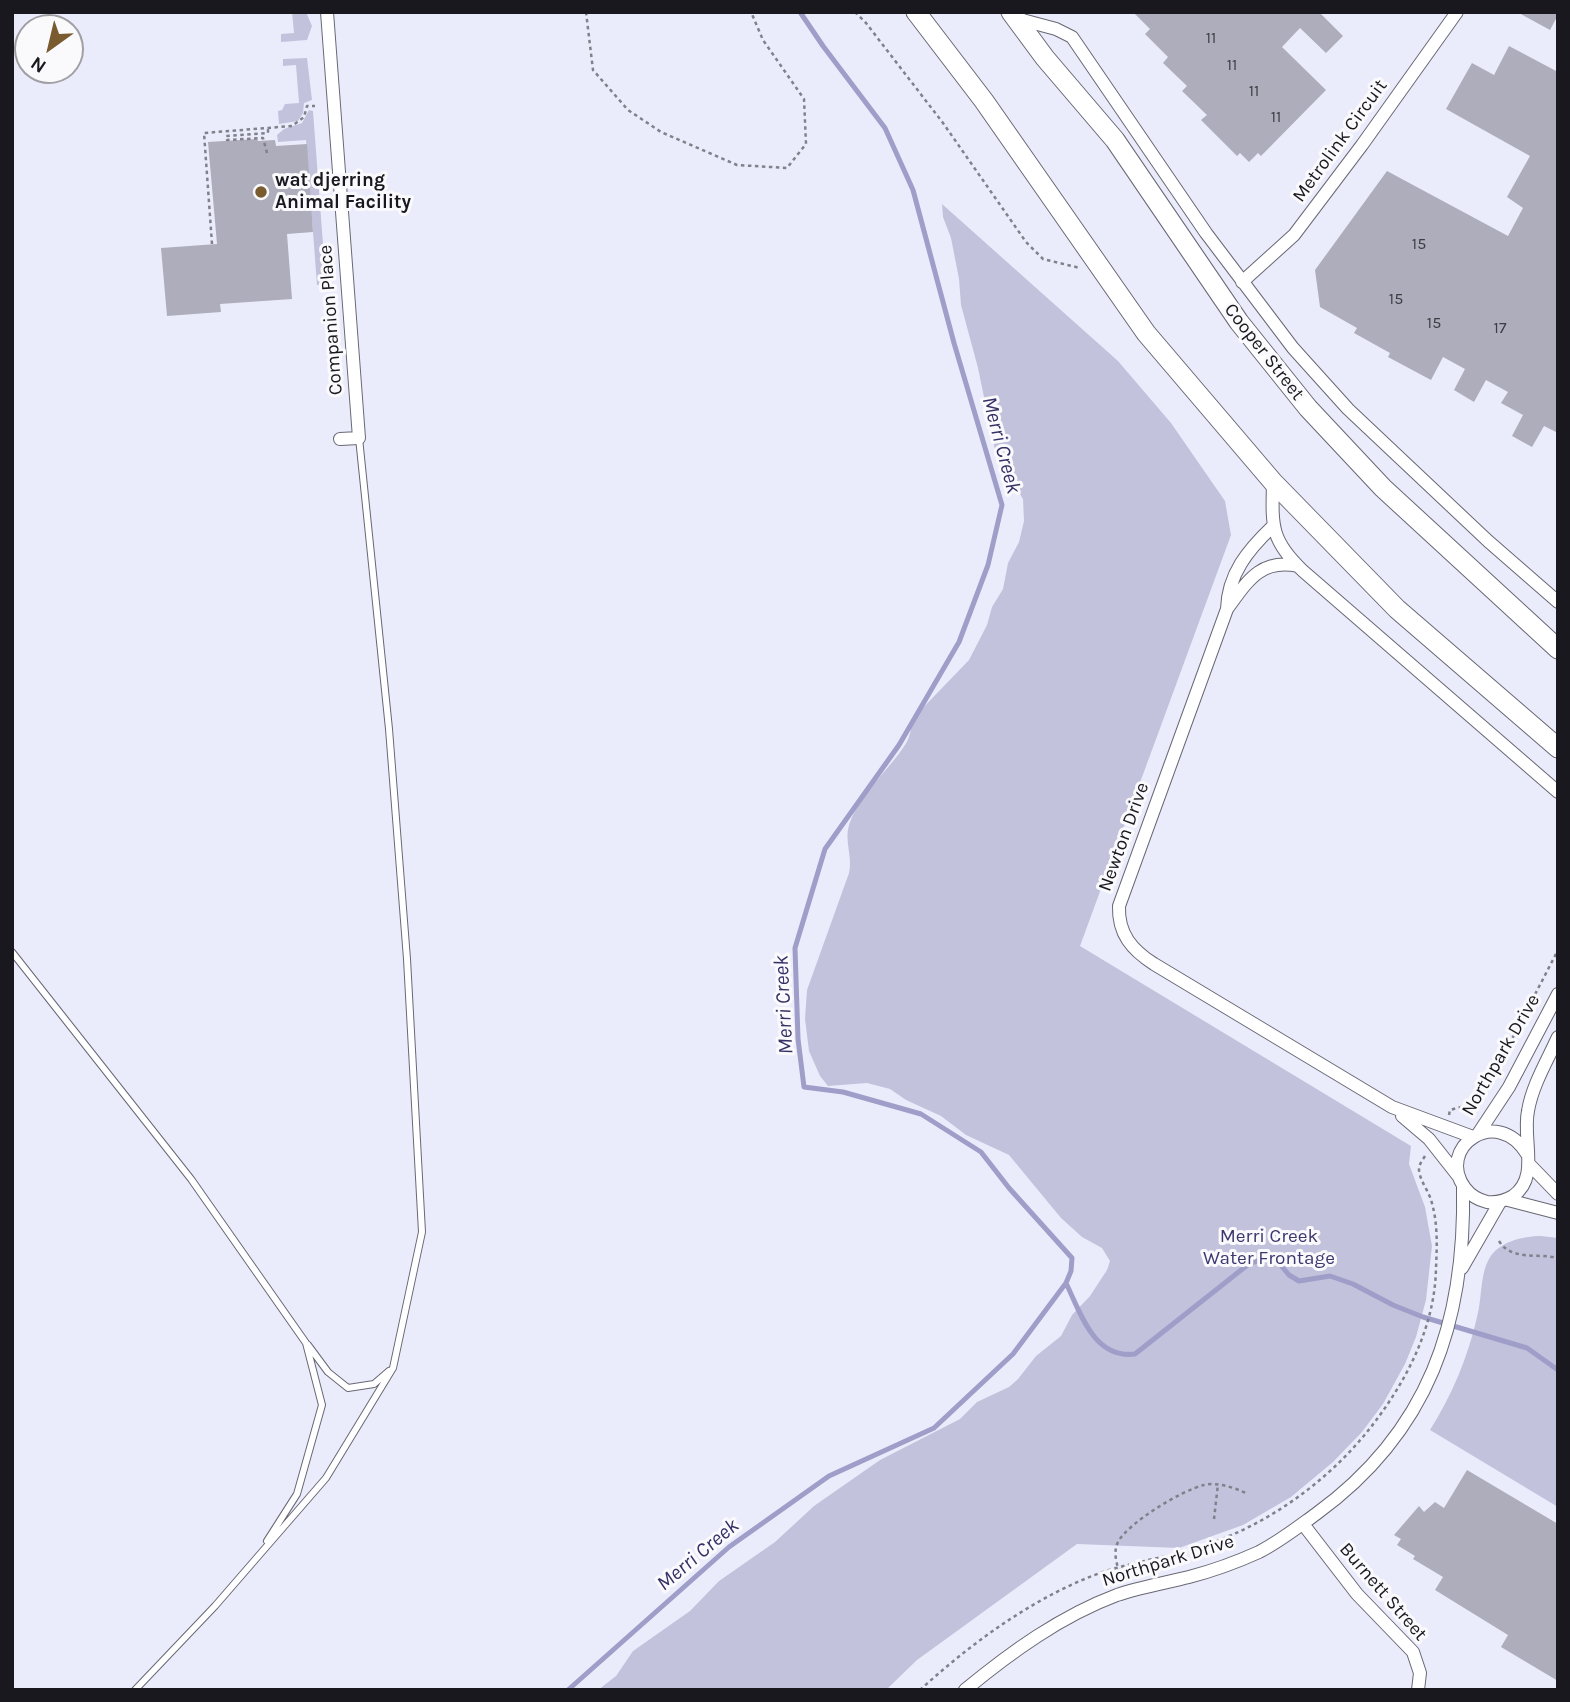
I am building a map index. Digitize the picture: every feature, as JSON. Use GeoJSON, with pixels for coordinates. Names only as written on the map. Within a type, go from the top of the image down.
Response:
{"type":"FeatureCollection","features":[{"type":"Feature","properties":{"kind":"main road"},"geometry":{"type":"LineString","coordinates":[[916,12],[984,101],[1146,333],[1273,482],[1397,609],[1558,748]]}},
{"type":"Feature","properties":{"kind":"main road","name":"Cooper Street"},"geometry":{"type":"LineString","coordinates":[[1013,15],[1045,58],[1115,140],[1245,331],[1308,408],[1383,488],[1558,649]]}},
{"type":"Feature","properties":{"kind":"street","name":"Companion Place"},"geometry":{"type":"LineString","coordinates":[[327,12],[359,438]]}},
{"type":"Feature","properties":{"kind":"street","name":"Metrolink Circuit"},"geometry":{"type":"LineString","coordinates":[[1242,282],[1294,235],[1457,12]]}},
{"type":"Feature","properties":{"kind":"street","name":"Cooper Street"},"geometry":{"type":"LineString","coordinates":[[1013,15],[1072,37],[1242,282],[1293,348],[1348,410],[1488,541],[1558,602]]}},
{"type":"Feature","properties":{"kind":"street"},"geometry":{"type":"LineString","coordinates":[[340,439],[359,438]]}},
{"type":"Feature","properties":{"kind":"street"},"geometry":{"type":"LineString","coordinates":[[1273,482],[1272,527],[1285,552],[1558,792]]}},
{"type":"Feature","properties":{"kind":"street","name":"Newton Drive"},"geometry":{"type":"LineString","coordinates":[[1272,527],[1255,543],[1230,584],[1227,609],[1119,906],[1125,938],[1137,953],[1154,964],[1392,1107],[1429,1139],[1461,1182]]}},
{"type":"Feature","properties":{"kind":"street","name":"Newton Drive"},"geometry":{"type":"LineString","coordinates":[[1227,609],[1251,578],[1265,568],[1281,564],[1298,566]]}},
{"type":"Feature","properties":{"kind":"street","name":"Northpark Drive"},"geometry":{"type":"LineString","coordinates":[[1475,1135],[1509,1087],[1558,994]]}},
{"type":"Feature","properties":{"kind":"street","name":"Northpark Drive"},"geometry":{"type":"LineString","coordinates":[[1528,1159],[1527,1112],[1558,1037]]}},
{"type":"Feature","properties":{"kind":"street","name":"Newton Drive"},"geometry":{"type":"LineString","coordinates":[[1392,1107],[1475,1135]]}},
{"type":"Feature","properties":{"kind":"street"},"geometry":{"type":"LineString","coordinates":[[1558,1194],[1512,1136],[1489,1131],[1475,1135],[1459,1155],[1457,1166],[1461,1182],[1479,1200],[1504,1201],[1558,1213]]}},
{"type":"Feature","properties":{"kind":"street"},"geometry":{"type":"LineString","coordinates":[[1504,1201],[1524,1185],[1528,1159]]}},
{"type":"Feature","properties":{"kind":"street","name":"Northpark Drive"},"geometry":{"type":"LineString","coordinates":[[965,1690],[1009,1654],[1086,1608],[1128,1592],[1190,1577],[1261,1551],[1345,1493],[1383,1452],[1420,1399],[1441,1352],[1460,1272],[1461,1182]]}},
{"type":"Feature","properties":{"kind":"street","name":"Northpark Drive"},"geometry":{"type":"LineString","coordinates":[[1460,1272],[1504,1201]]}},
{"type":"Feature","properties":{"kind":"street","name":"Burnett Street"},"geometry":{"type":"LineString","coordinates":[[1303,1524],[1357,1594],[1413,1652],[1420,1673],[1418,1690]]}},
{"type":"Feature","properties":{"kind":"lane"},"geometry":{"type":"LineString","coordinates":[[135,1690],[215,1606],[326,1478],[393,1368],[422,1232],[407,959],[391,756],[359,438]]}},
{"type":"Feature","properties":{"kind":"lane"},"geometry":{"type":"LineString","coordinates":[[12,952],[191,1179],[328,1372],[348,1388],[374,1384],[393,1368]]}},
{"type":"Feature","properties":{"kind":"lane"},"geometry":{"type":"LineString","coordinates":[[255,1560],[298,1494],[322,1405],[306,1343]]}},
{"type":"Feature","properties":{"kind":"path"},"geometry":{"type":"LineString","coordinates":[[586,12],[593,70],[628,110],[661,132],[737,165],[787,168],[806,144],[804,99],[763,40],[751,12]]}},
{"type":"Feature","properties":{"kind":"path"},"geometry":{"type":"LineString","coordinates":[[855,12],[943,123],[1026,242],[1043,259],[1074,268],[1104,271]]}},
{"type":"Feature","properties":{"kind":"path"},"geometry":{"type":"LineString","coordinates":[[212,244],[204,133],[296,124],[304,117],[307,106],[315,106]]}},
{"type":"Feature","properties":{"kind":"path"},"geometry":{"type":"LineString","coordinates":[[268,128],[269,140]]}},
{"type":"Feature","properties":{"kind":"path"},"geometry":{"type":"LineString","coordinates":[[267,153],[263,138],[227,140],[226,136],[268,133]]}},
{"type":"Feature","properties":{"kind":"path"},"geometry":{"type":"LineString","coordinates":[[1446,1121],[1450,1110],[1468,1105],[1479,1095],[1513,1037],[1558,950]]}},
{"type":"Feature","properties":{"kind":"path"},"geometry":{"type":"LineString","coordinates":[[920,1690],[964,1653],[1034,1605],[1085,1579],[1118,1567],[1202,1546],[1257,1523],[1299,1496],[1344,1458],[1389,1401],[1422,1343],[1434,1298],[1436,1229],[1430,1198],[1419,1167],[1429,1152]]}},
{"type":"Feature","properties":{"kind":"path"},"geometry":{"type":"LineString","coordinates":[[1499,1241],[1506,1251],[1512,1253],[1558,1258]]}},
{"type":"Feature","properties":{"kind":"path"},"geometry":{"type":"LineString","coordinates":[[1214,1519],[1218,1484]]}},
{"type":"Feature","properties":{"kind":"path"},"geometry":{"type":"LineString","coordinates":[[1128,1592],[1115,1551],[1125,1533],[1165,1503],[1192,1489],[1218,1484],[1246,1493]]}},
{"type":"Feature","properties":{"kind":"green space"},"geometry":{"type":"Polygon","coordinates":[[[292,12],[306,12],[312,26],[307,40],[281,42],[281,34],[294,33],[292,12]]]}},
{"type":"Feature","properties":{"kind":"green space"},"geometry":{"type":"Polygon","coordinates":[[[307,58],[312,100],[304,103],[303,113],[298,121],[279,124],[278,111],[282,110],[285,104],[299,103],[296,65],[283,66],[283,59],[307,58]]]}},
{"type":"Feature","properties":{"kind":"green space"},"geometry":{"type":"Polygon","coordinates":[[[309,110],[313,111],[326,284],[317,285],[306,140],[278,142],[277,135],[284,129],[302,123],[309,110]]]}},
{"type":"Feature","properties":{"kind":"green space","name":"Merri Creek Water Frontage"},"geometry":{"type":"Polygon","coordinates":[[[942,204],[1118,361],[1171,423],[1225,501],[1231,535],[1080,946],[1411,1146],[1409,1164],[1425,1207],[1432,1246],[1426,1300],[1405,1364],[1383,1404],[1362,1432],[1333,1462],[1291,1497],[1243,1525],[1179,1548],[1077,1544],[917,1660],[886,1690],[598,1690],[616,1676],[633,1651],[690,1611],[719,1581],[775,1542],[814,1506],[880,1460],[960,1419],[977,1402],[1009,1387],[1036,1356],[1061,1336],[1072,1315],[1090,1296],[1107,1270],[1110,1261],[1102,1248],[1082,1237],[1061,1218],[1009,1155],[966,1135],[941,1116],[906,1100],[890,1089],[867,1083],[828,1086],[820,1076],[809,1051],[805,1019],[807,990],[849,873],[849,825],[867,793],[905,745],[916,715],[969,660],[987,625],[992,607],[1003,589],[1008,563],[1019,542],[1024,521],[1023,499],[996,455],[978,368],[961,305],[959,279],[942,204]]]}},
{"type":"Feature","properties":{"kind":"green space"},"geometry":{"type":"Polygon","coordinates":[[[1541,1236],[1558,1238],[1558,1507],[1430,1430],[1464,1361],[1477,1317],[1484,1272],[1489,1259],[1505,1244],[1541,1236]]]}},
{"type":"Feature","properties":{"kind":"building"},"geometry":{"type":"Polygon","coordinates":[[[1133,12],[1319,12],[1343,36],[1326,53],[1300,28],[1282,47],[1326,90],[1261,156],[1258,153],[1249,162],[1240,153],[1237,156],[1201,120],[1207,115],[1182,91],[1187,86],[1163,63],[1168,57],[1145,34],[1150,29],[1133,12]]]}},
{"type":"Feature","properties":{"kind":"building"},"geometry":{"type":"Polygon","coordinates":[[[1517,12],[1558,12],[1558,15],[1550,30],[1517,12]]]}},
{"type":"Feature","properties":{"kind":"building"},"geometry":{"type":"Polygon","coordinates":[[[1509,46],[1558,72],[1558,433],[1544,426],[1532,447],[1512,436],[1523,415],[1501,403],[1508,392],[1486,380],[1474,402],[1454,390],[1465,369],[1443,357],[1431,380],[1388,357],[1390,353],[1354,333],[1357,328],[1320,307],[1315,270],[1387,171],[1508,236],[1523,208],[1507,197],[1530,156],[1446,109],[1472,63],[1494,75],[1509,46]]]}},
{"type":"Feature","properties":{"kind":"building","name":"wat djerring Animal Facility"},"geometry":{"type":"Polygon","coordinates":[[[275,140],[276,146],[307,144],[313,232],[287,234],[292,299],[220,304],[221,312],[167,316],[161,248],[217,244],[208,142],[275,140]]]}},
{"type":"Feature","properties":{"kind":"building"},"geometry":{"type":"Polygon","coordinates":[[[1467,1470],[1558,1524],[1558,1681],[1501,1647],[1508,1635],[1435,1590],[1443,1577],[1413,1559],[1415,1556],[1397,1545],[1401,1539],[1394,1535],[1419,1506],[1424,1512],[1435,1502],[1444,1508],[1467,1470]]]}},
{"type":"Feature","properties":{"kind":"waterway","name":"Merri Creek"},"geometry":{"type":"LineString","coordinates":[[568,1690],[729,1547],[829,1476],[934,1428],[1013,1354],[1066,1283],[1071,1271],[1072,1258],[1009,1188],[981,1152],[921,1114],[843,1092],[804,1087],[798,1039],[795,948],[825,849],[899,745],[959,642],[988,565],[1002,505],[954,343],[913,190],[885,128],[800,12]]}},
{"type":"Feature","properties":{"kind":"waterway"},"geometry":{"type":"LineString","coordinates":[[1066,1283],[1084,1320],[1099,1342],[1121,1354],[1135,1354],[1250,1263],[1274,1257],[1289,1275],[1299,1281],[1330,1276],[1423,1317],[1527,1348],[1558,1370]]}},
{"type":"Feature","properties":{"kind":"place","name":"wat djerring Animal Facility"},"geometry":{"type":"Point","coordinates":[261,192]}}]}
